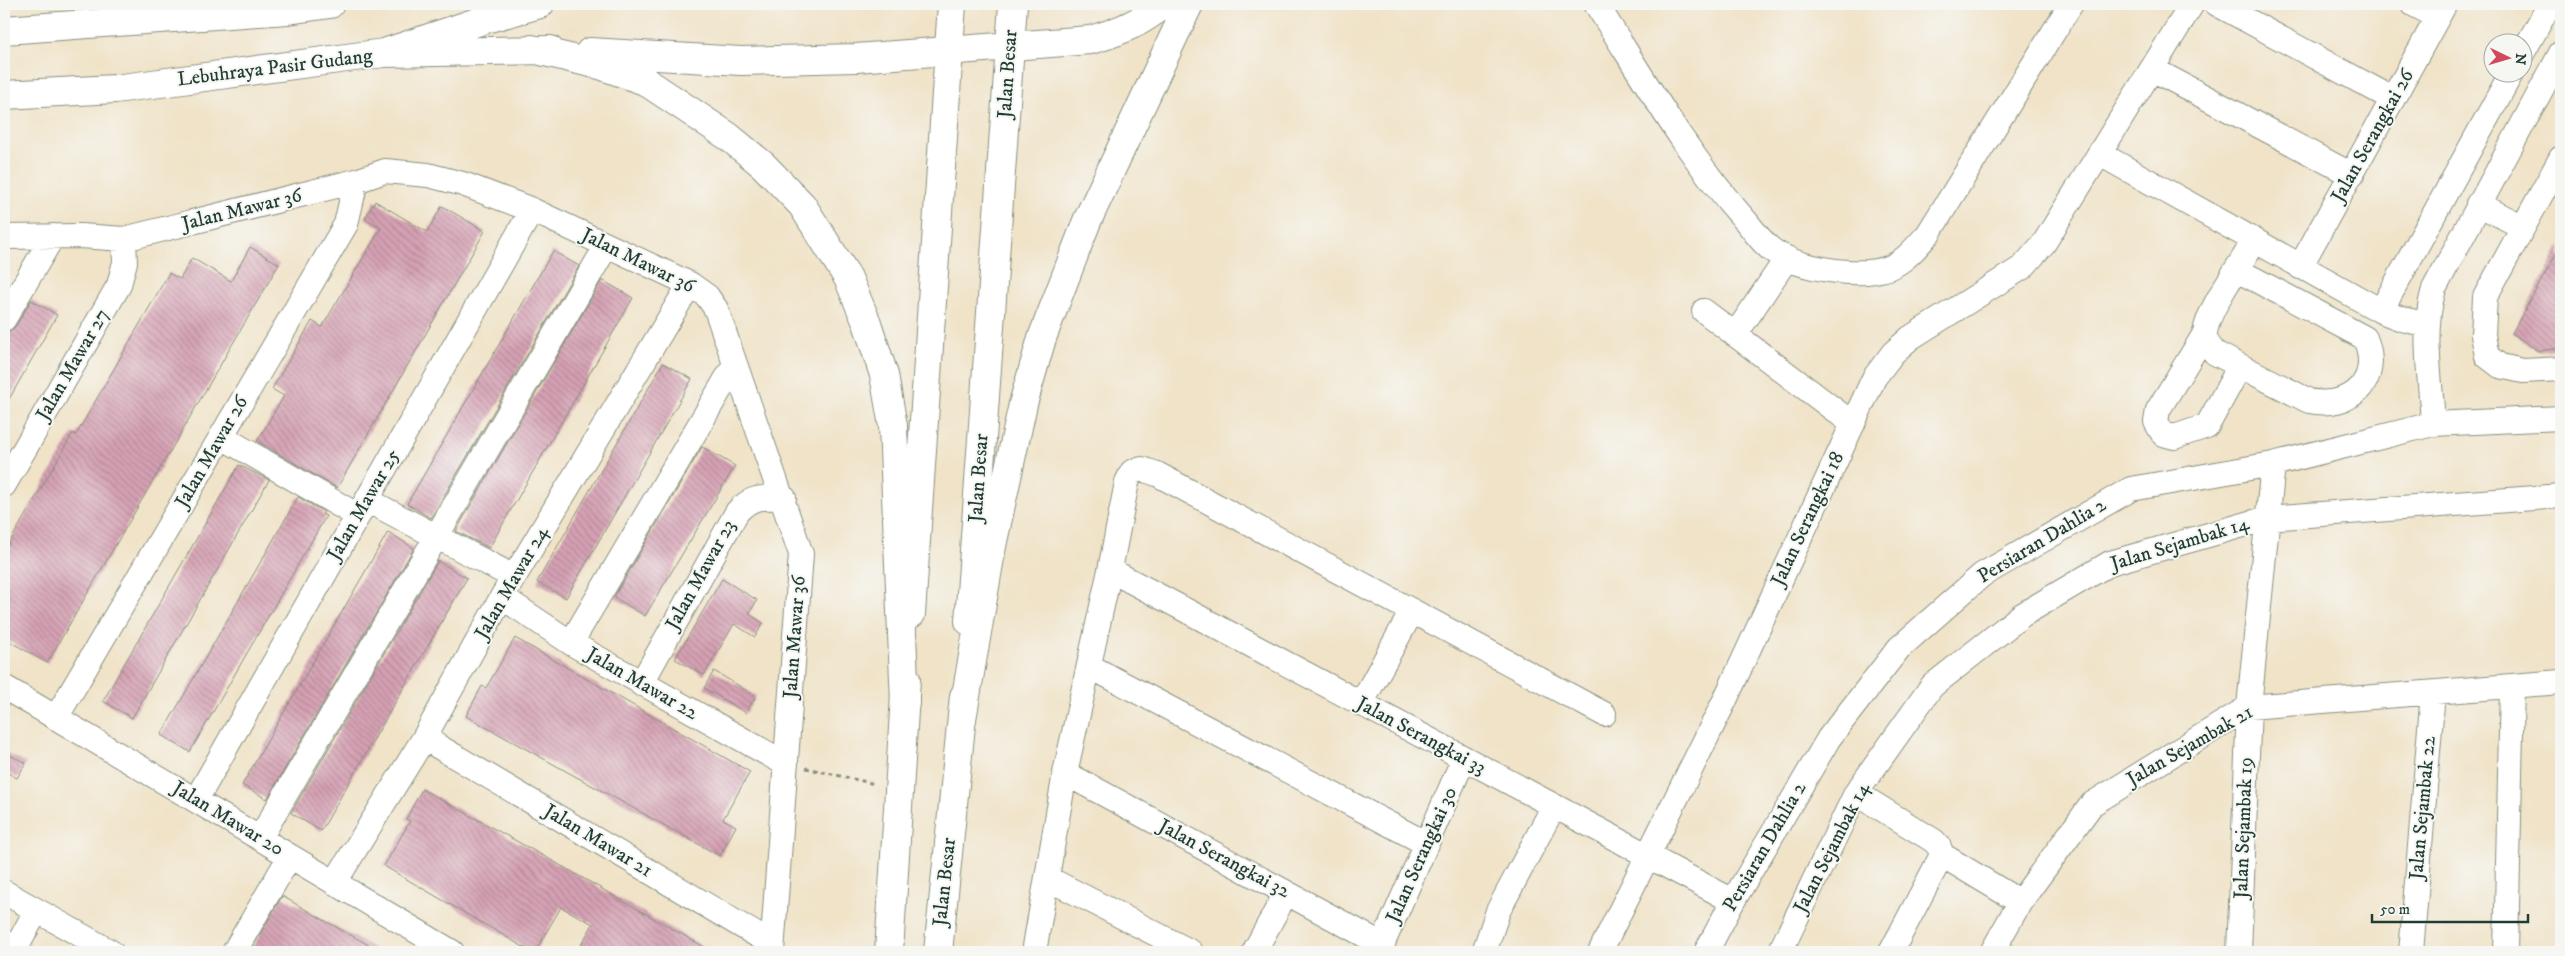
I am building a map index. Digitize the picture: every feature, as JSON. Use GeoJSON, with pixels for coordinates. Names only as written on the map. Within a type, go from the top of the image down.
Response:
{"type":"FeatureCollection","features":[{"type":"Feature","properties":{"kind":"main road"},"geometry":{"type":"LineString","coordinates":[[288,10],[314,4]]}},
{"type":"Feature","properties":{"kind":"main road"},"geometry":{"type":"LineString","coordinates":[[4,30],[288,10],[330,4]]}},
{"type":"Feature","properties":{"kind":"main road","name":"Lebuhraya Pasir Gudang"},"geometry":{"type":"LineString","coordinates":[[4,95],[115,89],[384,53],[489,18],[540,4]]}},
{"type":"Feature","properties":{"kind":"main road"},"geometry":{"type":"LineString","coordinates":[[889,952],[952,4]]}},
{"type":"Feature","properties":{"kind":"main road","name":"Jalan Besar"},"geometry":{"type":"LineString","coordinates":[[938,952],[962,719],[1013,4]]}},
{"type":"Feature","properties":{"kind":"main road"},"geometry":{"type":"LineString","coordinates":[[384,53],[532,48],[741,60],[856,58],[1090,40],[1114,33],[1156,10],[1163,4]]}},
{"type":"Feature","properties":{"kind":"main road"},"geometry":{"type":"LineString","coordinates":[[962,719],[992,546],[1011,456],[1042,338],[1086,221],[1189,4]]}},
{"type":"Feature","properties":{"kind":"main road"},"geometry":{"type":"LineString","coordinates":[[532,48],[603,66],[645,81],[729,137],[763,165],[802,205],[848,278],[867,323],[884,375],[893,426],[905,703]]}},
{"type":"Feature","properties":{"kind":"street"},"geometry":{"type":"LineString","coordinates":[[1596,4],[1687,146],[1710,178],[1774,252],[1794,262],[1827,269],[1860,272],[1888,268],[1906,258],[1928,234],[2071,4]]}},
{"type":"Feature","properties":{"kind":"street","name":"Jalan Serangkai 18"},"geometry":{"type":"LineString","coordinates":[[1600,952],[1725,700],[1874,378],[1893,353],[1910,338],[2023,267],[2044,242],[2192,4]]}},
{"type":"Feature","properties":{"kind":"street"},"geometry":{"type":"LineString","coordinates":[[2217,4],[2393,99]]}},
{"type":"Feature","properties":{"kind":"street"},"geometry":{"type":"LineString","coordinates":[[2412,4],[2442,10]]}},
{"type":"Feature","properties":{"kind":"street"},"geometry":{"type":"LineString","coordinates":[[2532,36],[2550,4]]}},
{"type":"Feature","properties":{"kind":"street","name":"Jalan Serangkai 26"},"geometry":{"type":"LineString","coordinates":[[2300,267],[2442,10]]}},
{"type":"Feature","properties":{"kind":"street"},"geometry":{"type":"LineString","coordinates":[[2433,424],[2428,307],[2434,289],[2478,204],[2561,53]]}},
{"type":"Feature","properties":{"kind":"street"},"geometry":{"type":"LineString","coordinates":[[2152,69],[2352,175]]}},
{"type":"Feature","properties":{"kind":"street"},"geometry":{"type":"LineString","coordinates":[[2381,311],[2507,82]]}},
{"type":"Feature","properties":{"kind":"street"},"geometry":{"type":"LineString","coordinates":[[2100,154],[2381,311],[2402,320],[2428,325]]}},
{"type":"Feature","properties":{"kind":"street"},"geometry":{"type":"LineString","coordinates":[[2561,158],[2485,297],[2482,335],[2487,356],[2500,366],[2523,371],[2561,369]]}},
{"type":"Feature","properties":{"kind":"street","name":"Jalan Mawar 36"},"geometry":{"type":"LineString","coordinates":[[4,237],[81,236],[124,239],[356,181],[385,171],[428,175],[462,184],[532,210],[690,284],[707,296],[716,309],[784,498],[802,554],[772,948]]}},
{"type":"Feature","properties":{"kind":"street","name":"Jalan Mawar 26"},"geometry":{"type":"LineString","coordinates":[[56,718],[346,224],[356,181]]}},
{"type":"Feature","properties":{"kind":"street"},"geometry":{"type":"LineString","coordinates":[[2478,204],[2523,227]]}},
{"type":"Feature","properties":{"kind":"street","name":"Jalan Mawar 25"},"geometry":{"type":"LineString","coordinates":[[196,800],[532,210]]}},
{"type":"Feature","properties":{"kind":"street"},"geometry":{"type":"LineString","coordinates":[[4,319],[53,236]]}},
{"type":"Feature","properties":{"kind":"street","name":"Jalan Mawar 27"},"geometry":{"type":"LineString","coordinates":[[4,485],[120,285],[125,262],[124,239]]}},
{"type":"Feature","properties":{"kind":"street"},"geometry":{"type":"LineString","coordinates":[[2240,366],[2208,426],[2174,437],[2164,434],[2156,422],[2158,410],[2204,335],[2210,316],[2254,241]]}},
{"type":"Feature","properties":{"kind":"street"},"geometry":{"type":"LineString","coordinates":[[260,838],[608,246]]}},
{"type":"Feature","properties":{"kind":"street"},"geometry":{"type":"LineString","coordinates":[[1735,335],[1788,258]]}},
{"type":"Feature","properties":{"kind":"street"},"geometry":{"type":"LineString","coordinates":[[2204,335],[2215,353],[2309,401],[2322,404],[2344,400],[2360,390],[2371,367],[2372,354],[2366,338],[2237,270]]}},
{"type":"Feature","properties":{"kind":"street","name":"Jalan Mawar 24"},"geometry":{"type":"LineString","coordinates":[[335,882],[424,738],[502,597],[690,284]]}},
{"type":"Feature","properties":{"kind":"street"},"geometry":{"type":"LineString","coordinates":[[1704,312],[1853,424]]}},
{"type":"Feature","properties":{"kind":"street"},"geometry":{"type":"LineString","coordinates":[[571,643],[735,364]]}},
{"type":"Feature","properties":{"kind":"street","name":"Persiaran Dahlia 2"},"geometry":{"type":"LineString","coordinates":[[1706,952],[1733,901],[1829,738],[1899,648],[1982,575],[2131,489],[2273,464],[2433,424],[2561,418]]}},
{"type":"Feature","properties":{"kind":"street"},"geometry":{"type":"LineString","coordinates":[[222,436],[362,508],[437,537],[514,577]]}},
{"type":"Feature","properties":{"kind":"street","name":"Jalan Sejambak 19"},"geometry":{"type":"LineString","coordinates":[[2239,952],[2249,707],[2273,464]]}},
{"type":"Feature","properties":{"kind":"street"},"geometry":{"type":"LineString","coordinates":[[1034,952],[1065,773],[1110,570],[1127,482],[1132,472],[1142,469],[1157,474],[1604,714]]}},
{"type":"Feature","properties":{"kind":"street","name":"Jalan Sejambak 14"},"geometry":{"type":"LineString","coordinates":[[1780,952],[1856,793],[1932,686],[2022,615],[2110,563],[2268,518],[2561,496]]}},
{"type":"Feature","properties":{"kind":"street","name":"Jalan Mawar 23"},"geometry":{"type":"LineString","coordinates":[[641,684],[737,512],[748,500],[784,498]]}},
{"type":"Feature","properties":{"kind":"street","name":"Jalan Serangkai 33"},"geometry":{"type":"LineString","coordinates":[[1110,570],[1733,901]]}},
{"type":"Feature","properties":{"kind":"street","name":"Jalan Mawar 22"},"geometry":{"type":"LineString","coordinates":[[502,597],[571,643],[786,764]]}},
{"type":"Feature","properties":{"kind":"street"},"geometry":{"type":"LineString","coordinates":[[1361,704],[1412,611]]}},
{"type":"Feature","properties":{"kind":"street"},"geometry":{"type":"LineString","coordinates":[[1089,666],[1427,844]]}},
{"type":"Feature","properties":{"kind":"street","name":"Jalan Sejambak 21"},"geometry":{"type":"LineString","coordinates":[[1992,952],[2020,902],[2092,804],[2249,707],[2561,682]]}},
{"type":"Feature","properties":{"kind":"street"},"geometry":{"type":"LineString","coordinates":[[2506,952],[2512,686]]}},
{"type":"Feature","properties":{"kind":"street","name":"Jalan Mawar 20"},"geometry":{"type":"LineString","coordinates":[[4,688],[452,952]]}},
{"type":"Feature","properties":{"kind":"street","name":"Jalan Sejambak 22"},"geometry":{"type":"LineString","coordinates":[[2411,952],[2433,693]]}},
{"type":"Feature","properties":{"kind":"street","name":"Jalan Mawar 21"},"geometry":{"type":"LineString","coordinates":[[424,738],[772,948]]}},
{"type":"Feature","properties":{"kind":"street","name":"Jalan Serangkai 30"},"geometry":{"type":"LineString","coordinates":[[1381,948],[1464,758]]}},
{"type":"Feature","properties":{"kind":"street","name":"Jalan Serangkai 32"},"geometry":{"type":"LineString","coordinates":[[1065,773],[1286,893],[1381,948]]}},
{"type":"Feature","properties":{"kind":"street"},"geometry":{"type":"LineString","coordinates":[[1856,793],[1934,842],[1939,847],[1942,855],[2020,902]]}},
{"type":"Feature","properties":{"kind":"street"},"geometry":{"type":"LineString","coordinates":[[1484,952],[1498,911],[1554,806]]}},
{"type":"Feature","properties":{"kind":"street"},"geometry":{"type":"LineString","coordinates":[[1891,952],[1942,855]]}},
{"type":"Feature","properties":{"kind":"street"},"geometry":{"type":"LineString","coordinates":[[234,952],[290,856]]}},
{"type":"Feature","properties":{"kind":"street"},"geometry":{"type":"LineString","coordinates":[[1047,878],[1191,952]]}},
{"type":"Feature","properties":{"kind":"street"},"geometry":{"type":"LineString","coordinates":[[4,892],[107,951]]}},
{"type":"Feature","properties":{"kind":"street"},"geometry":{"type":"LineString","coordinates":[[1254,952],[1286,893]]}},
{"type":"Feature","properties":{"kind":"street"},"geometry":{"type":"LineString","coordinates":[[14,952],[36,911]]}},
{"type":"Feature","properties":{"kind":"path"},"geometry":{"type":"LineString","coordinates":[[786,764],[865,780],[900,792]]}},
{"type":"Feature","properties":{"kind":"building"},"geometry":{"type":"Polygon","coordinates":[[[375,201],[427,232],[442,206],[485,231],[337,488],[257,441],[284,396],[272,389],[312,321],[322,327],[381,228],[365,218],[375,201]]]}},
{"type":"Feature","properties":{"kind":"building"},"geometry":{"type":"Polygon","coordinates":[[[2561,245],[2561,348],[2538,351],[2512,333],[2561,245]]]}},
{"type":"Feature","properties":{"kind":"building"},"geometry":{"type":"Polygon","coordinates":[[[250,247],[279,264],[47,663],[4,638],[4,552],[73,433],[76,435],[169,273],[180,279],[192,258],[231,281],[250,247]]]}},
{"type":"Feature","properties":{"kind":"building"},"geometry":{"type":"Polygon","coordinates":[[[553,251],[579,266],[431,518],[407,504],[553,251]]]}},
{"type":"Feature","properties":{"kind":"building"},"geometry":{"type":"Polygon","coordinates":[[[602,280],[633,298],[489,548],[456,531],[602,280]]]}},
{"type":"Feature","properties":{"kind":"building"},"geometry":{"type":"Polygon","coordinates":[[[31,300],[57,315],[4,408],[4,340],[8,332],[16,326],[31,300]]]}},
{"type":"Feature","properties":{"kind":"building"},"geometry":{"type":"Polygon","coordinates":[[[663,363],[692,379],[566,598],[537,582],[663,363]]]}},
{"type":"Feature","properties":{"kind":"building"},"geometry":{"type":"Polygon","coordinates":[[[702,447],[735,466],[645,616],[614,597],[702,447]]]}},
{"type":"Feature","properties":{"kind":"building"},"geometry":{"type":"Polygon","coordinates":[[[239,465],[269,480],[132,718],[103,701],[239,465]]]}},
{"type":"Feature","properties":{"kind":"building"},"geometry":{"type":"Polygon","coordinates":[[[298,497],[324,512],[322,514],[326,516],[190,752],[161,735],[298,497]]]}},
{"type":"Feature","properties":{"kind":"building"},"geometry":{"type":"Polygon","coordinates":[[[388,532],[414,548],[267,799],[242,785],[388,532]]]}},
{"type":"Feature","properties":{"kind":"building"},"geometry":{"type":"Polygon","coordinates":[[[438,561],[467,578],[321,831],[291,813],[438,561]]]}},
{"type":"Feature","properties":{"kind":"building"},"geometry":{"type":"Polygon","coordinates":[[[722,579],[757,600],[749,614],[763,623],[755,637],[734,624],[704,675],[675,659],[722,579]]]}},
{"type":"Feature","properties":{"kind":"building"},"geometry":{"type":"Polygon","coordinates":[[[515,638],[750,772],[723,819],[736,826],[720,856],[466,716],[482,686],[486,688],[515,638]]]}},
{"type":"Feature","properties":{"kind":"building"},"geometry":{"type":"Polygon","coordinates":[[[714,671],[756,696],[746,713],[704,688],[714,671]]]}},
{"type":"Feature","properties":{"kind":"building"},"geometry":{"type":"Polygon","coordinates":[[[4,752],[26,763],[17,778],[4,771],[4,752]]]}},
{"type":"Feature","properties":{"kind":"building"},"geometry":{"type":"Polygon","coordinates":[[[422,789],[713,952],[577,952],[593,924],[561,907],[535,952],[532,952],[384,866],[410,821],[406,819],[422,789]]]}},
{"type":"Feature","properties":{"kind":"building"},"geometry":{"type":"Polygon","coordinates":[[[282,896],[329,923],[381,952],[250,952],[282,896]]]}}]}
